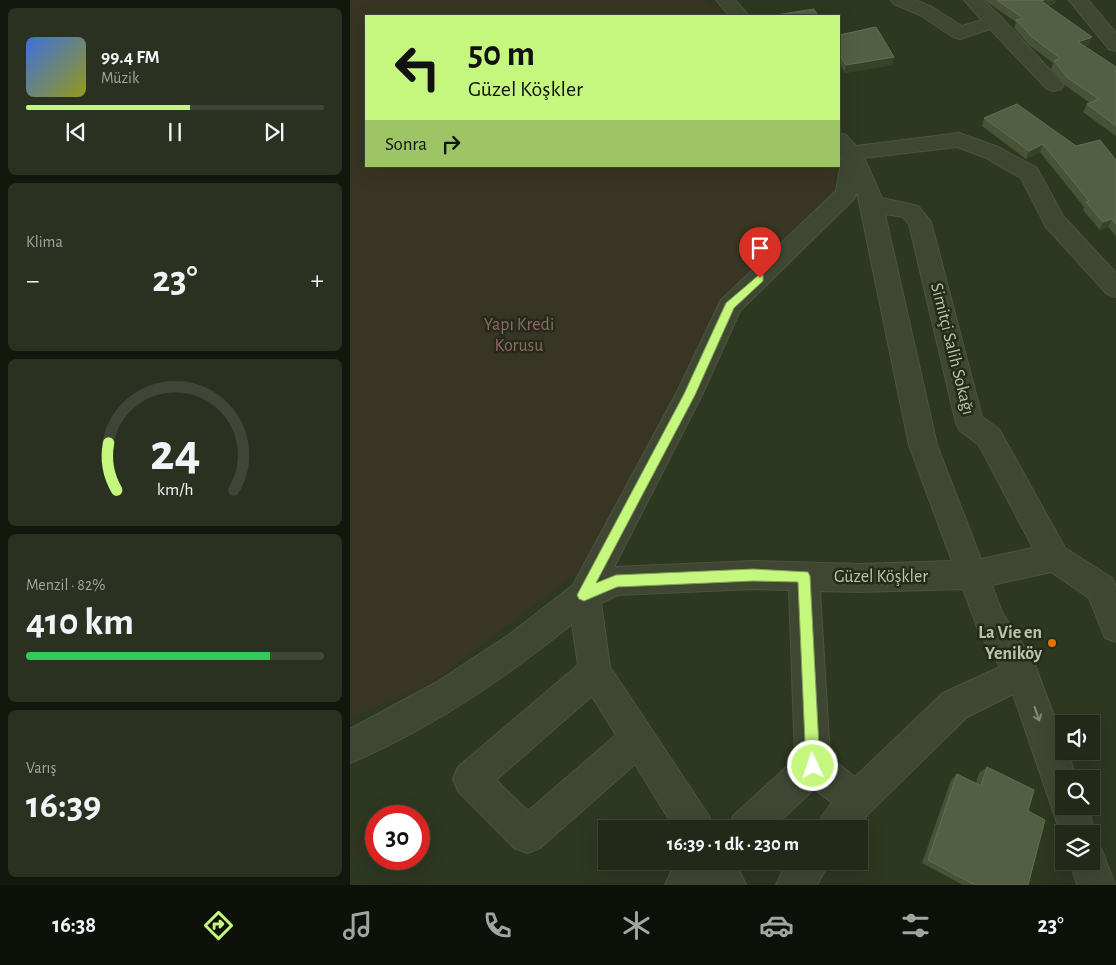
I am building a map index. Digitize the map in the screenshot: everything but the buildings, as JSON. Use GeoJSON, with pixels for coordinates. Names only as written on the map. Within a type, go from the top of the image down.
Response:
{"type":"FeatureCollection","features":[{"type":"Feature","properties":{"kind":"street"},"geometry":{"type":"LineString","coordinates":[[725,0],[739,15]]}},
{"type":"Feature","properties":{"kind":"street"},"geometry":{"type":"LineString","coordinates":[[900,0],[926,11],[960,33],[995,21]]}},
{"type":"Feature","properties":{"kind":"street"},"geometry":{"type":"LineString","coordinates":[[974,0],[1054,85]]}},
{"type":"Feature","properties":{"kind":"street"},"geometry":{"type":"LineString","coordinates":[[1078,0],[1116,45]]}},
{"type":"Feature","properties":{"kind":"street"},"geometry":{"type":"LineString","coordinates":[[848,150],[959,140],[991,152],[1029,173],[1054,221],[1116,288]]}},
{"type":"Feature","properties":{"kind":"street"},"geometry":{"type":"LineString","coordinates":[[848,150],[872,204],[923,445],[990,621],[1022,673],[1056,770]]}},
{"type":"Feature","properties":{"kind":"street"},"geometry":{"type":"LineString","coordinates":[[354,748],[448,694],[521,645],[584,595],[689,395],[730,306],[846,194],[848,150]]}},
{"type":"Feature","properties":{"kind":"street","name":"Simitçi Salih Sokağı"},"geometry":{"type":"LineString","coordinates":[[872,204],[910,211],[920,222],[970,423],[989,437],[1054,558],[1101,588],[1116,627]]}},
{"type":"Feature","properties":{"kind":"street"},"geometry":{"type":"LineString","coordinates":[[1070,238],[1092,278],[1116,302]]}},
{"type":"Feature","properties":{"kind":"street","name":"Güzel Köşkler"},"geometry":{"type":"LineString","coordinates":[[584,595],[616,581],[753,575],[859,578],[972,575],[1054,558]]}},
{"type":"Feature","properties":{"kind":"street"},"geometry":{"type":"LineString","coordinates":[[804,576],[813,766],[856,800]]}},
{"type":"Feature","properties":{"kind":"street"},"geometry":{"type":"LineString","coordinates":[[584,595],[595,672],[690,820]]}},
{"type":"Feature","properties":{"kind":"street"},"geometry":{"type":"LineString","coordinates":[[595,672],[470,779],[527,835],[639,738]]}},
{"type":"Feature","properties":{"kind":"street"},"geometry":{"type":"LineString","coordinates":[[842,820],[856,800],[955,705],[1022,673]]}},
{"type":"Feature","properties":{"kind":"street"},"geometry":{"type":"LineString","coordinates":[[756,820],[813,766]]}},
{"type":"Feature","properties":{"kind":"street"},"geometry":{"type":"LineString","coordinates":[[684,885],[702,870]]}},
{"type":"Feature","properties":{"kind":"street"},"geometry":{"type":"LineString","coordinates":[[719,870],[728,885]]}},
{"type":"Feature","properties":{"kind":"street"},"geometry":{"type":"LineString","coordinates":[[795,885],[806,870]]}},
{"type":"Feature","properties":{"kind":"street"},"geometry":{"type":"LineString","coordinates":[[1091,870],[1096,885]]}},
{"type":"Feature","properties":{"kind":"green space","name":"Yapı Kredi Korusu"},"geometry":{"type":"Polygon","coordinates":[[[350,0],[704,0],[727,15],[365,15],[365,167],[834,167],[836,197],[780,251],[719,304],[683,387],[586,567],[428,685],[350,718],[350,0]]]}},
{"type":"Feature","properties":{"kind":"place","name":"La Vie en Yeniköy"},"geometry":{"type":"Point","coordinates":[1052,643]}},
{"type":"Feature","properties":{"kind":"route"},"geometry":{"type":"LineString","coordinates":[[760,278],[730,306],[689,395],[608,546],[584,595],[616,581],[753,575],[804,576],[813,766]]}}]}
